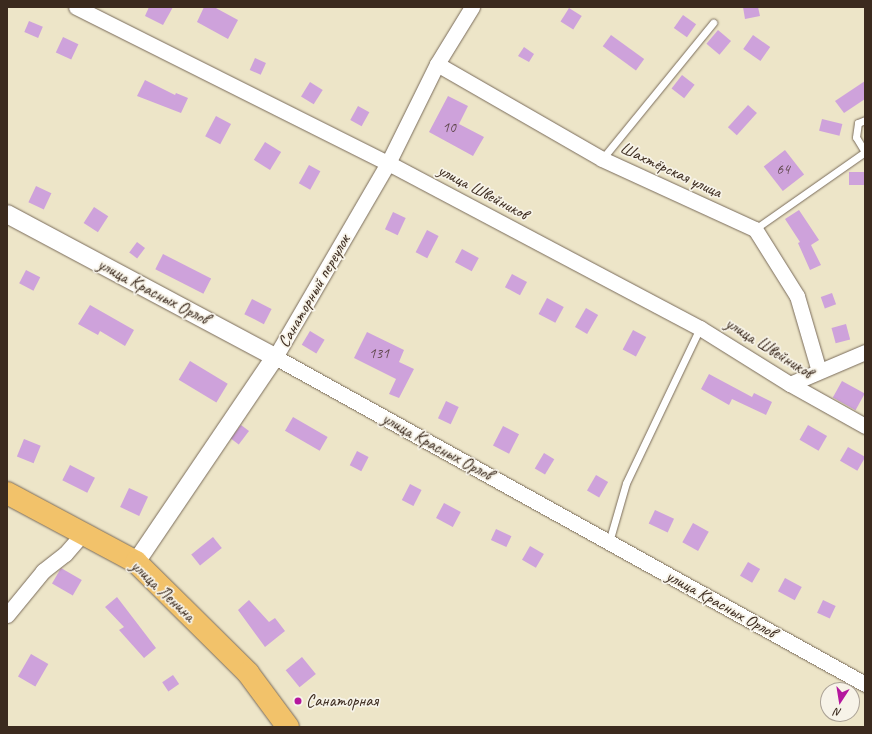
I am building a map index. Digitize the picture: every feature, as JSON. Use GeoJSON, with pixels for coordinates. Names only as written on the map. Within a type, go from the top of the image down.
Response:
{"type":"FeatureCollection","features":[{"type":"Feature","properties":{"kind":"main road","name":"улица Ленина"},"geometry":{"type":"LineString","coordinates":[[7,493],[83,532],[136,562],[248,673],[288,727]]}},
{"type":"Feature","properties":{"kind":"street","name":"улица Швейников"},"geometry":{"type":"LineString","coordinates":[[76,7],[388,163],[700,328],[790,384],[865,426]]}},
{"type":"Feature","properties":{"kind":"street","name":"Санаторный переулок"},"geometry":{"type":"LineString","coordinates":[[136,562],[275,357],[388,163],[437,64],[472,7]]}},
{"type":"Feature","properties":{"kind":"street","name":"Шахтёрская улица"},"geometry":{"type":"LineString","coordinates":[[437,64],[602,159],[755,229]]}},
{"type":"Feature","properties":{"kind":"street","name":"улица Красных Орлов"},"geometry":{"type":"LineString","coordinates":[[7,214],[275,357],[865,684]]}},
{"type":"Feature","properties":{"kind":"street"},"geometry":{"type":"LineString","coordinates":[[755,229],[797,296],[819,371]]}},
{"type":"Feature","properties":{"kind":"street"},"geometry":{"type":"LineString","coordinates":[[790,384],[865,352]]}},
{"type":"Feature","properties":{"kind":"street"},"geometry":{"type":"LineString","coordinates":[[7,615],[43,571],[65,554],[83,532]]}},
{"type":"Feature","properties":{"kind":"lane"},"geometry":{"type":"LineString","coordinates":[[602,159],[713,23]]}},
{"type":"Feature","properties":{"kind":"lane"},"geometry":{"type":"LineString","coordinates":[[755,229],[865,152],[856,137],[858,123],[865,120]]}},
{"type":"Feature","properties":{"kind":"lane"},"geometry":{"type":"LineString","coordinates":[[609,542],[626,483],[700,328]]}},
{"type":"Feature","properties":{"kind":"building"},"geometry":{"type":"Polygon","coordinates":[[[149,7],[173,7],[163,25],[145,16],[149,7]]]}},
{"type":"Feature","properties":{"kind":"building"},"geometry":{"type":"Polygon","coordinates":[[[204,7],[214,7],[238,20],[228,39],[197,22],[204,7]]]}},
{"type":"Feature","properties":{"kind":"building"},"geometry":{"type":"Polygon","coordinates":[[[743,7],[758,7],[760,16],[745,19],[743,7]]]}},
{"type":"Feature","properties":{"kind":"building"},"geometry":{"type":"Polygon","coordinates":[[[569,8],[582,16],[573,30],[561,22],[569,8]]]}},
{"type":"Feature","properties":{"kind":"building"},"geometry":{"type":"Polygon","coordinates":[[[683,15],[696,24],[687,37],[674,28],[683,15]]]}},
{"type":"Feature","properties":{"kind":"building"},"geometry":{"type":"Polygon","coordinates":[[[29,21],[43,27],[38,38],[24,32],[29,21]]]}},
{"type":"Feature","properties":{"kind":"building"},"geometry":{"type":"Polygon","coordinates":[[[718,30],[731,41],[719,55],[706,44],[718,30]]]}},
{"type":"Feature","properties":{"kind":"building"},"geometry":{"type":"Polygon","coordinates":[[[611,35],[644,59],[636,70],[603,46],[611,35]]]}},
{"type":"Feature","properties":{"kind":"building"},"geometry":{"type":"Polygon","coordinates":[[[753,35],[770,47],[760,61],[743,49],[753,35]]]}},
{"type":"Feature","properties":{"kind":"building"},"geometry":{"type":"Polygon","coordinates":[[[63,37],[78,44],[71,60],[56,52],[63,37]]]}},
{"type":"Feature","properties":{"kind":"building"},"geometry":{"type":"Polygon","coordinates":[[[524,47],[534,54],[529,62],[518,56],[524,47]]]}},
{"type":"Feature","properties":{"kind":"building"},"geometry":{"type":"Polygon","coordinates":[[[255,58],[266,63],[261,75],[250,70],[255,58]]]}},
{"type":"Feature","properties":{"kind":"building"},"geometry":{"type":"Polygon","coordinates":[[[682,75],[695,85],[684,98],[672,88],[682,75]]]}},
{"type":"Feature","properties":{"kind":"building"},"geometry":{"type":"Polygon","coordinates":[[[145,80],[175,95],[176,93],[188,98],[181,113],[137,96],[145,80]]]}},
{"type":"Feature","properties":{"kind":"building"},"geometry":{"type":"Polygon","coordinates":[[[865,81],[865,99],[844,113],[835,101],[865,81]]]}},
{"type":"Feature","properties":{"kind":"building"},"geometry":{"type":"Polygon","coordinates":[[[310,82],[323,90],[314,104],[301,96],[310,82]]]}},
{"type":"Feature","properties":{"kind":"building"},"geometry":{"type":"Polygon","coordinates":[[[448,96],[468,106],[459,124],[484,137],[473,156],[429,132],[448,96]]]}},
{"type":"Feature","properties":{"kind":"building"},"geometry":{"type":"Polygon","coordinates":[[[748,105],[757,113],[737,135],[728,127],[748,105]]]}},
{"type":"Feature","properties":{"kind":"building"},"geometry":{"type":"Polygon","coordinates":[[[358,106],[369,112],[362,126],[350,120],[358,106]]]}},
{"type":"Feature","properties":{"kind":"building"},"geometry":{"type":"Polygon","coordinates":[[[216,116],[231,124],[220,144],[205,136],[216,116]]]}},
{"type":"Feature","properties":{"kind":"building"},"geometry":{"type":"Polygon","coordinates":[[[822,119],[842,124],[839,136],[819,131],[822,119]]]}},
{"type":"Feature","properties":{"kind":"building"},"geometry":{"type":"Polygon","coordinates":[[[265,142],[281,152],[270,170],[254,160],[265,142]]]}},
{"type":"Feature","properties":{"kind":"building"},"geometry":{"type":"Polygon","coordinates":[[[785,150],[804,174],[783,191],[764,167],[785,150]]]}},
{"type":"Feature","properties":{"kind":"building"},"geometry":{"type":"Polygon","coordinates":[[[309,165],[320,171],[310,190],[299,183],[309,165]]]}},
{"type":"Feature","properties":{"kind":"building"},"geometry":{"type":"Polygon","coordinates":[[[849,172],[865,172],[865,185],[849,185],[849,172]]]}},
{"type":"Feature","properties":{"kind":"building"},"geometry":{"type":"Polygon","coordinates":[[[36,186],[51,193],[44,209],[28,202],[36,186]]]}},
{"type":"Feature","properties":{"kind":"building"},"geometry":{"type":"Polygon","coordinates":[[[94,207],[108,216],[98,232],[84,223],[94,207]]]}},
{"type":"Feature","properties":{"kind":"building"},"geometry":{"type":"Polygon","coordinates":[[[799,210],[819,240],[811,245],[821,265],[810,270],[798,243],[800,242],[785,219],[799,210]]]}},
{"type":"Feature","properties":{"kind":"building"},"geometry":{"type":"Polygon","coordinates":[[[393,212],[406,218],[398,235],[385,229],[393,212]]]}},
{"type":"Feature","properties":{"kind":"building"},"geometry":{"type":"Polygon","coordinates":[[[427,230],[439,236],[427,258],[416,252],[427,230]]]}},
{"type":"Feature","properties":{"kind":"building"},"geometry":{"type":"Polygon","coordinates":[[[137,242],[145,248],[137,258],[129,252],[137,242]]]}},
{"type":"Feature","properties":{"kind":"building"},"geometry":{"type":"Polygon","coordinates":[[[462,249],[479,258],[472,271],[455,262],[462,249]]]}},
{"type":"Feature","properties":{"kind":"building"},"geometry":{"type":"Polygon","coordinates":[[[163,254],[211,279],[203,294],[155,269],[163,254]]]}},
{"type":"Feature","properties":{"kind":"building"},"geometry":{"type":"Polygon","coordinates":[[[26,270],[40,277],[33,291],[19,283],[26,270]]]}},
{"type":"Feature","properties":{"kind":"building"},"geometry":{"type":"Polygon","coordinates":[[[512,274],[527,282],[520,295],[505,287],[512,274]]]}},
{"type":"Feature","properties":{"kind":"building"},"geometry":{"type":"Polygon","coordinates":[[[832,293],[836,304],[825,308],[821,297],[832,293]]]}},
{"type":"Feature","properties":{"kind":"building"},"geometry":{"type":"Polygon","coordinates":[[[547,298],[564,307],[555,323],[539,314],[547,298]]]}},
{"type":"Feature","properties":{"kind":"building"},"geometry":{"type":"Polygon","coordinates":[[[252,299],[272,309],[264,324],[244,314],[252,299]]]}},
{"type":"Feature","properties":{"kind":"building"},"geometry":{"type":"Polygon","coordinates":[[[90,305],[134,330],[125,346],[100,331],[98,335],[78,324],[90,305]]]}},
{"type":"Feature","properties":{"kind":"building"},"geometry":{"type":"Polygon","coordinates":[[[586,308],[598,315],[587,334],[575,327],[586,308]]]}},
{"type":"Feature","properties":{"kind":"building"},"geometry":{"type":"Polygon","coordinates":[[[846,324],[850,339],[836,343],[832,328],[846,324]]]}},
{"type":"Feature","properties":{"kind":"building"},"geometry":{"type":"Polygon","coordinates":[[[633,330],[646,337],[636,356],[623,349],[633,330]]]}},
{"type":"Feature","properties":{"kind":"building"},"geometry":{"type":"Polygon","coordinates":[[[310,331],[325,340],[316,353],[302,345],[310,331]]]}},
{"type":"Feature","properties":{"kind":"building"},"geometry":{"type":"Polygon","coordinates":[[[367,332],[404,350],[399,362],[414,369],[399,398],[389,394],[396,379],[354,358],[367,332]]]}},
{"type":"Feature","properties":{"kind":"building"},"geometry":{"type":"Polygon","coordinates":[[[190,361],[228,384],[216,403],[179,380],[190,361]]]}},
{"type":"Feature","properties":{"kind":"building"},"geometry":{"type":"Polygon","coordinates":[[[709,374],[752,397],[754,393],[772,402],[766,415],[732,399],[729,405],[701,389],[709,374]]]}},
{"type":"Feature","properties":{"kind":"building"},"geometry":{"type":"Polygon","coordinates":[[[842,381],[865,394],[856,410],[833,398],[842,381]]]}},
{"type":"Feature","properties":{"kind":"building"},"geometry":{"type":"Polygon","coordinates":[[[446,401],[459,407],[451,424],[438,418],[446,401]]]}},
{"type":"Feature","properties":{"kind":"building"},"geometry":{"type":"Polygon","coordinates":[[[293,417],[328,437],[320,451],[285,431],[293,417]]]}},
{"type":"Feature","properties":{"kind":"building"},"geometry":{"type":"Polygon","coordinates":[[[241,425],[249,431],[239,445],[231,439],[241,425]]]}},
{"type":"Feature","properties":{"kind":"building"},"geometry":{"type":"Polygon","coordinates":[[[808,425],[827,436],[819,451],[800,440],[808,425]]]}},
{"type":"Feature","properties":{"kind":"building"},"geometry":{"type":"Polygon","coordinates":[[[503,426],[519,434],[509,454],[493,446],[503,426]]]}},
{"type":"Feature","properties":{"kind":"building"},"geometry":{"type":"Polygon","coordinates":[[[24,439],[41,446],[34,463],[17,457],[24,439]]]}},
{"type":"Feature","properties":{"kind":"building"},"geometry":{"type":"Polygon","coordinates":[[[848,447],[865,457],[857,471],[840,461],[848,447]]]}},
{"type":"Feature","properties":{"kind":"building"},"geometry":{"type":"Polygon","coordinates":[[[357,451],[369,457],[361,471],[350,465],[357,451]]]}},
{"type":"Feature","properties":{"kind":"building"},"geometry":{"type":"Polygon","coordinates":[[[544,453],[554,459],[545,475],[535,468],[544,453]]]}},
{"type":"Feature","properties":{"kind":"building"},"geometry":{"type":"Polygon","coordinates":[[[70,465],[95,478],[87,493],[62,480],[70,465]]]}},
{"type":"Feature","properties":{"kind":"building"},"geometry":{"type":"Polygon","coordinates":[[[596,475],[608,482],[599,498],[587,491],[596,475]]]}},
{"type":"Feature","properties":{"kind":"building"},"geometry":{"type":"Polygon","coordinates":[[[410,484],[422,490],[413,506],[402,500],[410,484]]]}},
{"type":"Feature","properties":{"kind":"building"},"geometry":{"type":"Polygon","coordinates":[[[129,488],[148,497],[139,516],[120,507],[129,488]]]}},
{"type":"Feature","properties":{"kind":"building"},"geometry":{"type":"Polygon","coordinates":[[[444,503],[461,512],[453,527],[436,518],[444,503]]]}},
{"type":"Feature","properties":{"kind":"building"},"geometry":{"type":"Polygon","coordinates":[[[655,510],[674,519],[668,532],[649,524],[655,510]]]}},
{"type":"Feature","properties":{"kind":"building"},"geometry":{"type":"Polygon","coordinates":[[[693,523],[709,532],[698,551],[682,542],[693,523]]]}},
{"type":"Feature","properties":{"kind":"building"},"geometry":{"type":"Polygon","coordinates":[[[496,529],[511,536],[506,547],[491,540],[496,529]]]}},
{"type":"Feature","properties":{"kind":"building"},"geometry":{"type":"Polygon","coordinates":[[[213,537],[222,548],[200,566],[191,555],[213,537]]]}},
{"type":"Feature","properties":{"kind":"building"},"geometry":{"type":"Polygon","coordinates":[[[530,546],[544,554],[536,568],[522,560],[530,546]]]}},
{"type":"Feature","properties":{"kind":"building"},"geometry":{"type":"Polygon","coordinates":[[[748,562],[760,569],[752,583],[740,576],[748,562]]]}},
{"type":"Feature","properties":{"kind":"building"},"geometry":{"type":"Polygon","coordinates":[[[61,568],[82,580],[73,596],[52,584],[61,568]]]}},
{"type":"Feature","properties":{"kind":"building"},"geometry":{"type":"Polygon","coordinates":[[[785,578],[802,587],[795,600],[778,591],[785,578]]]}},
{"type":"Feature","properties":{"kind":"building"},"geometry":{"type":"Polygon","coordinates":[[[117,597],[156,648],[144,658],[119,630],[124,627],[105,607],[117,597]]]}},
{"type":"Feature","properties":{"kind":"building"},"geometry":{"type":"Polygon","coordinates":[[[249,600],[269,622],[275,618],[285,631],[265,647],[238,610],[249,600]]]}},
{"type":"Feature","properties":{"kind":"building"},"geometry":{"type":"Polygon","coordinates":[[[823,600],[836,606],[830,619],[817,613],[823,600]]]}},
{"type":"Feature","properties":{"kind":"building"},"geometry":{"type":"Polygon","coordinates":[[[31,654],[48,664],[35,687],[18,677],[31,654]]]}},
{"type":"Feature","properties":{"kind":"building"},"geometry":{"type":"Polygon","coordinates":[[[302,657],[316,674],[300,687],[286,670],[302,657]]]}},
{"type":"Feature","properties":{"kind":"building"},"geometry":{"type":"Polygon","coordinates":[[[173,675],[179,684],[168,691],[162,682],[173,675]]]}},
{"type":"Feature","properties":{"kind":"place","name":"Санаторная"},"geometry":{"type":"Point","coordinates":[298,701]}}]}
